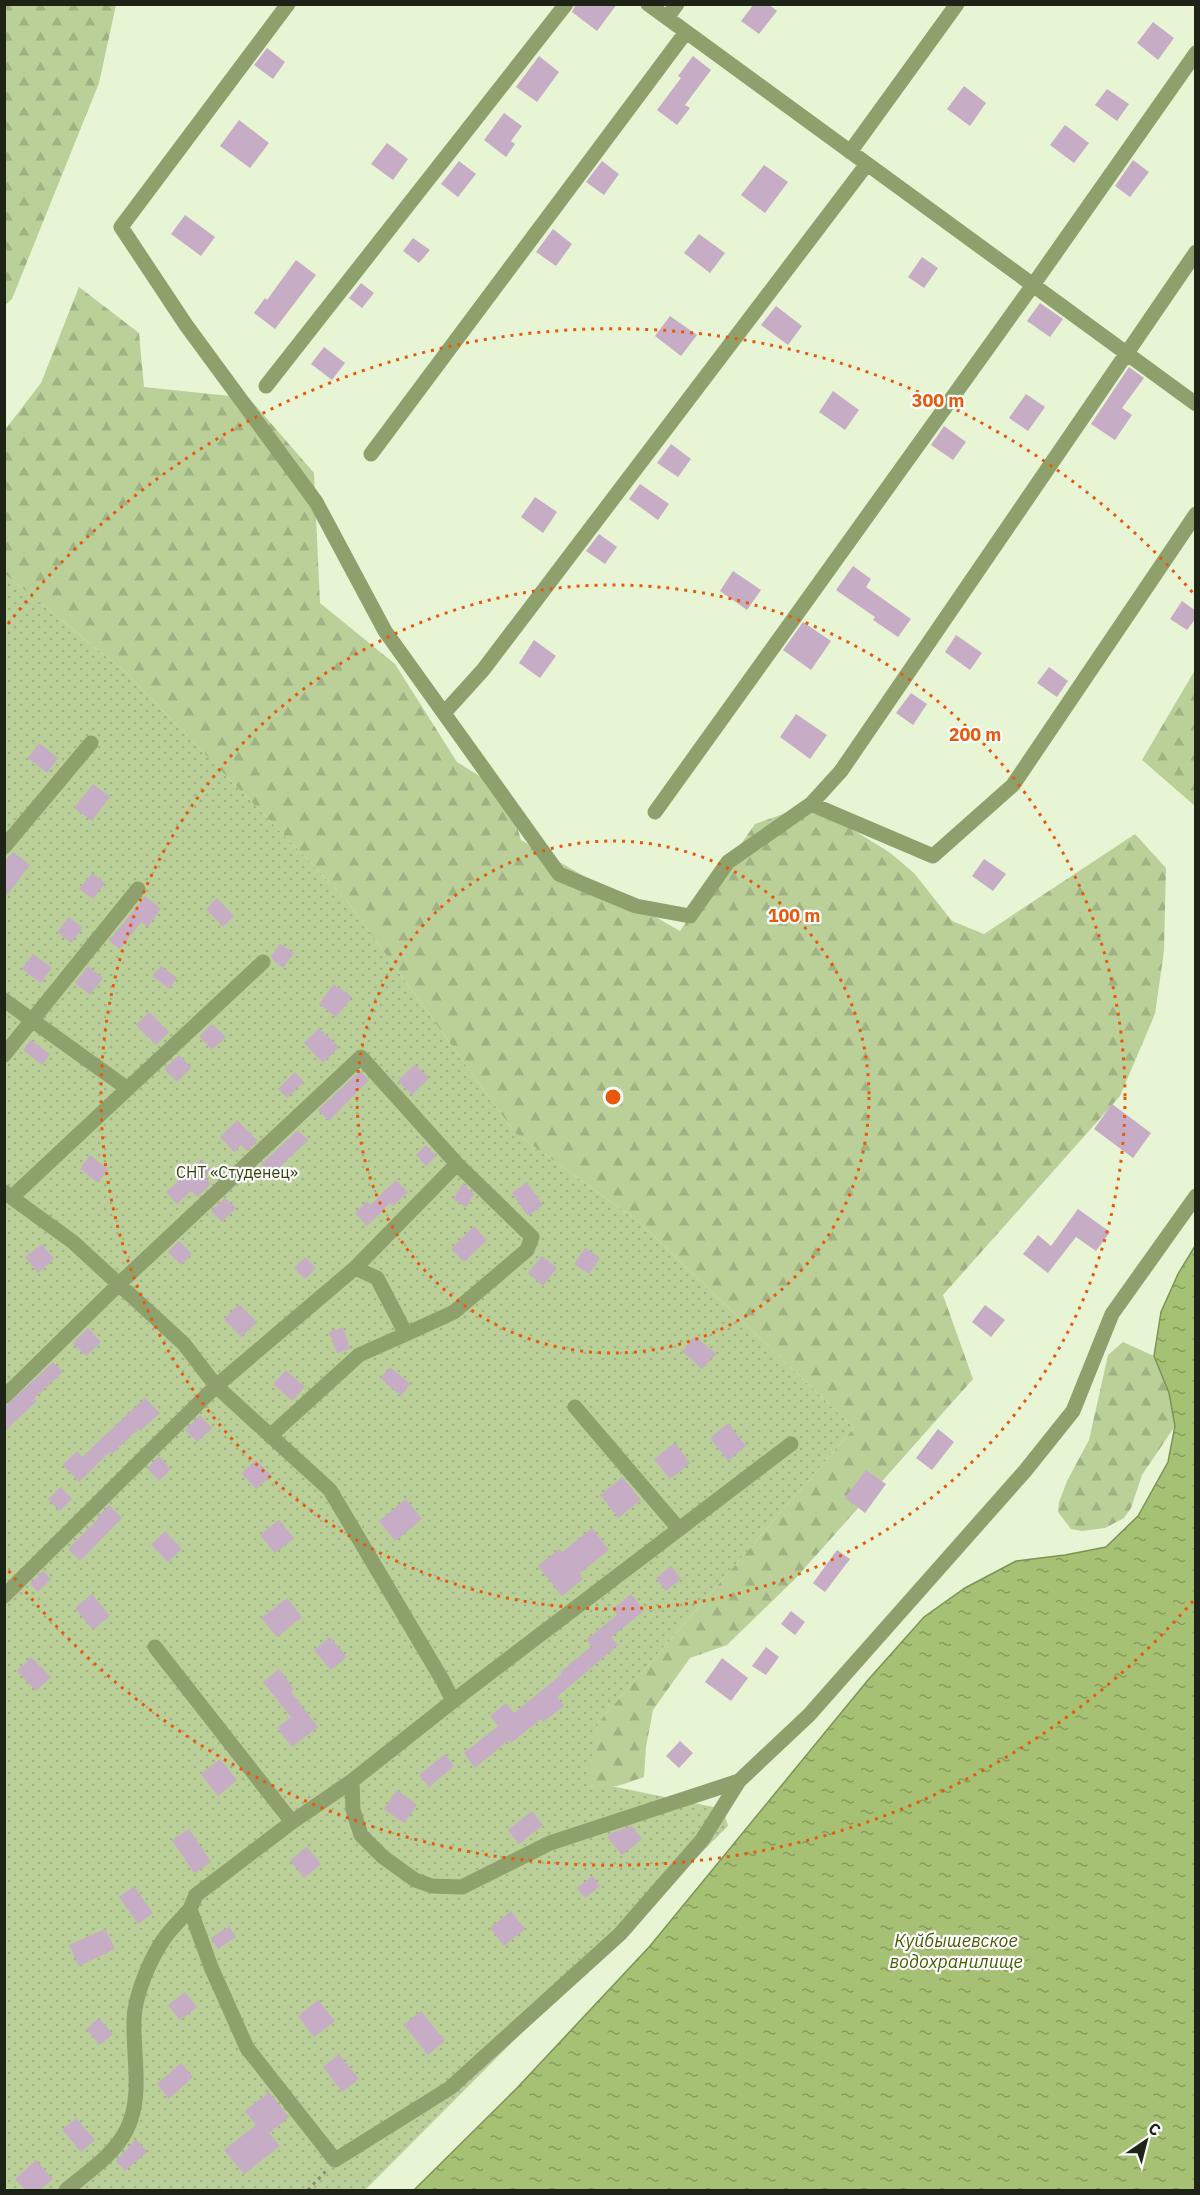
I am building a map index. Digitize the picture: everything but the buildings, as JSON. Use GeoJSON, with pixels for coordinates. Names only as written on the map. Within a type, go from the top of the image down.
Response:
{"type":"FeatureCollection","features":[{"type":"Feature","properties":{"kind":"street"},"geometry":{"type":"LineString","coordinates":[[288,4],[121,227],[186,325],[316,502],[385,631],[559,874],[636,906],[690,916],[728,862],[811,804],[841,771],[1196,252]]}},
{"type":"Feature","properties":{"kind":"street"},"geometry":{"type":"LineString","coordinates":[[266,386],[566,4]]}},
{"type":"Feature","properties":{"kind":"street"},"geometry":{"type":"LineString","coordinates":[[648,4],[1196,404]]}},
{"type":"Feature","properties":{"kind":"street"},"geometry":{"type":"LineString","coordinates":[[666,18],[677,4]]}},
{"type":"Feature","properties":{"kind":"street"},"geometry":{"type":"LineString","coordinates":[[850,152],[957,4]]}},
{"type":"Feature","properties":{"kind":"street"},"geometry":{"type":"LineString","coordinates":[[371,454],[686,32]]}},
{"type":"Feature","properties":{"kind":"street"},"geometry":{"type":"LineString","coordinates":[[655,812],[1033,285],[1196,52]]}},
{"type":"Feature","properties":{"kind":"street"},"geometry":{"type":"LineString","coordinates":[[444,713],[483,670],[867,164]]}},
{"type":"Feature","properties":{"kind":"street"},"geometry":{"type":"LineString","coordinates":[[811,804],[933,856],[1013,785],[1196,514]]}},
{"type":"Feature","properties":{"kind":"street"},"geometry":{"type":"LineString","coordinates":[[4,847],[91,743]]}},
{"type":"Feature","properties":{"kind":"street"},"geometry":{"type":"LineString","coordinates":[[4,1055],[138,889]]}},
{"type":"Feature","properties":{"kind":"street"},"geometry":{"type":"LineString","coordinates":[[262,962],[128,1089],[8,1195],[73,1242],[184,1344],[216,1386],[330,1490],[443,1680],[453,1701]]}},
{"type":"Feature","properties":{"kind":"street"},"geometry":{"type":"LineString","coordinates":[[4,999],[128,1089]]}},
{"type":"Feature","properties":{"kind":"street"},"geometry":{"type":"LineString","coordinates":[[4,1397],[118,1284],[361,1057],[458,1164],[532,1237],[527,1250],[454,1312],[359,1354],[270,1436]]}},
{"type":"Feature","properties":{"kind":"street"},"geometry":{"type":"LineString","coordinates":[[4,1596],[216,1386],[355,1268],[458,1164]]}},
{"type":"Feature","properties":{"kind":"street"},"geometry":{"type":"LineString","coordinates":[[190,1909],[247,2048],[335,2160],[450,2088],[620,1934],[702,1840],[739,1781],[809,1715],[1024,1471],[1073,1411],[1112,1314],[1196,1196]]}},
{"type":"Feature","properties":{"kind":"street"},"geometry":{"type":"LineString","coordinates":[[355,1268],[377,1278],[406,1334]]}},
{"type":"Feature","properties":{"kind":"street"},"geometry":{"type":"LineString","coordinates":[[575,1407],[679,1529]]}},
{"type":"Feature","properties":{"kind":"street"},"geometry":{"type":"LineString","coordinates":[[66,2190],[115,2147],[127,2130],[135,2109],[134,2018],[143,1980],[165,1938],[190,1909],[196,1895],[292,1822],[352,1781],[453,1701],[791,1444]]}},
{"type":"Feature","properties":{"kind":"street"},"geometry":{"type":"LineString","coordinates":[[155,1647],[292,1822]]}},
{"type":"Feature","properties":{"kind":"street"},"geometry":{"type":"LineString","coordinates":[[352,1781],[353,1810],[361,1835],[383,1857],[415,1880],[432,1886],[462,1887],[550,1843],[739,1781]]}},
{"type":"Feature","properties":{"kind":"path"},"geometry":{"type":"LineString","coordinates":[[308,2190],[335,2160]]}},
{"type":"Feature","properties":{"kind":"green space"},"geometry":{"type":"Polygon","coordinates":[[[5,4],[116,5],[99,83],[12,299],[5,305],[5,4]]]}},
{"type":"Feature","properties":{"kind":"green space"},"geometry":{"type":"Polygon","coordinates":[[[79,287],[139,333],[144,387],[249,398],[314,473],[320,603],[395,664],[457,762],[507,793],[521,840],[680,931],[755,824],[811,804],[889,852],[914,873],[952,921],[984,934],[1135,834],[1166,868],[1164,951],[1155,1014],[1120,1096],[943,1295],[973,1379],[795,1579],[727,1645],[690,1658],[653,1710],[646,1747],[644,1777],[607,1788],[587,1784],[598,1723],[854,1428],[638,1221],[515,1133],[345,898],[125,672],[5,574],[4,431],[41,383],[79,287]]]}},
{"type":"Feature","properties":{"kind":"green space","name":"СНТ «Студенец»"},"geometry":{"type":"Polygon","coordinates":[[[5,574],[125,672],[345,898],[515,1133],[638,1221],[854,1428],[598,1723],[591,1787],[616,1787],[723,1809],[728,1826],[365,2190],[5,2190],[5,574]]]}},
{"type":"Feature","properties":{"kind":"green space"},"geometry":{"type":"Polygon","coordinates":[[[1195,670],[1195,806],[1142,760],[1195,670]]]}},
{"type":"Feature","properties":{"kind":"green space"},"geometry":{"type":"Polygon","coordinates":[[[1123,1342],[1154,1356],[1169,1393],[1175,1426],[1142,1475],[1131,1508],[1124,1518],[1105,1528],[1082,1531],[1071,1529],[1058,1512],[1059,1502],[1067,1481],[1089,1440],[1108,1355],[1123,1342]]]}},
{"type":"Feature","properties":{"kind":"water","name":"Куйбышевское водохранилище"},"geometry":{"type":"Polygon","coordinates":[[[1195,1246],[1195,2190],[414,2190],[517,2088],[650,1946],[868,1680],[924,1617],[965,1588],[1016,1561],[1106,1547],[1138,1516],[1168,1462],[1175,1426],[1169,1393],[1154,1356],[1161,1312],[1178,1274],[1195,1246]]]}}]}
